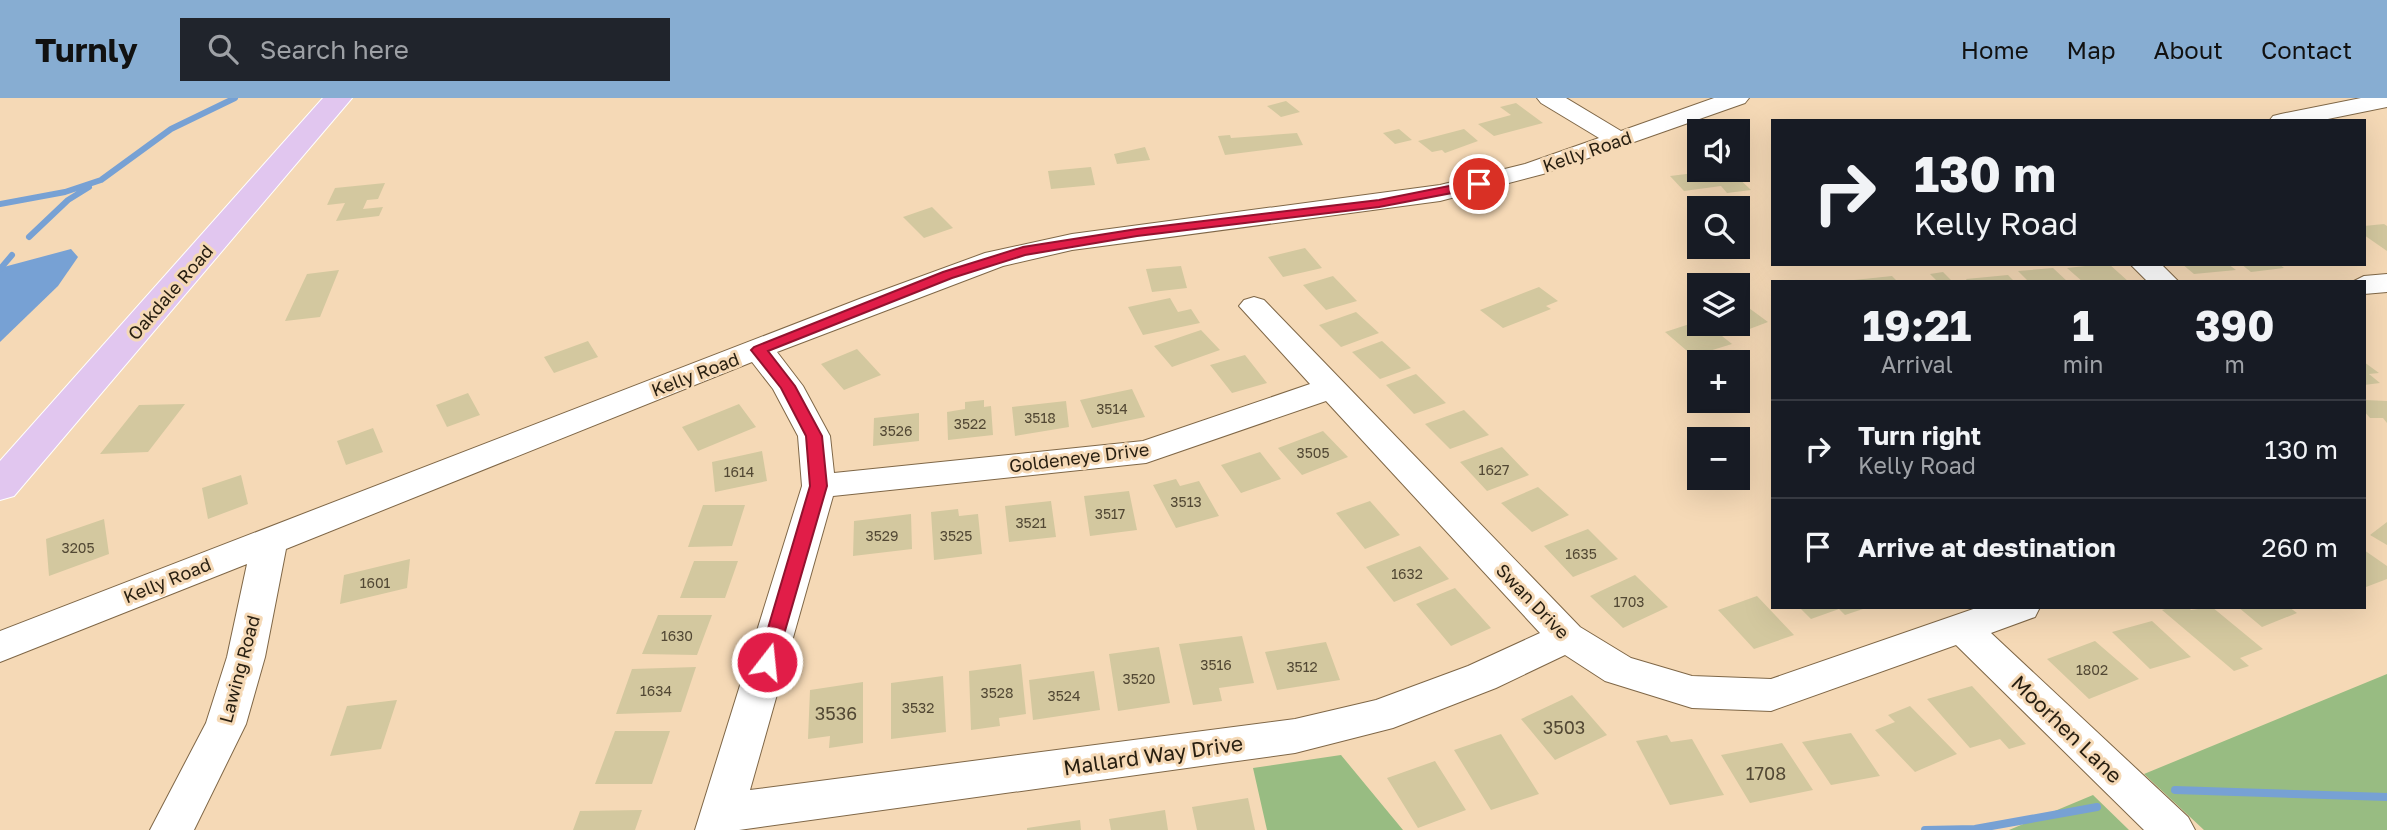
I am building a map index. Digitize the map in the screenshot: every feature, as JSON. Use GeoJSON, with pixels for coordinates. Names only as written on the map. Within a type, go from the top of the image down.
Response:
{"type":"FeatureCollection","features":[{"type":"Feature","properties":{"kind":"main road","name":"Oakdale Road"},"geometry":{"type":"LineString","coordinates":[[0,486],[338,98]]}},
{"type":"Feature","properties":{"kind":"street"},"geometry":{"type":"LineString","coordinates":[[1549,98],[1619,140]]}},
{"type":"Feature","properties":{"kind":"street","name":"Kelly Road"},"geometry":{"type":"LineString","coordinates":[[0,647],[947,275],[1023,251],[1124,234],[1326,210],[1440,193],[1534,169],[1737,98]]}},
{"type":"Feature","properties":{"kind":"street"},"geometry":{"type":"LineString","coordinates":[[2291,119],[2387,100]]}},
{"type":"Feature","properties":{"kind":"street"},"geometry":{"type":"LineString","coordinates":[[2146,266],[2163,280]]}},
{"type":"Feature","properties":{"kind":"street"},"geometry":{"type":"LineString","coordinates":[[2366,285],[2387,283]]}},
{"type":"Feature","properties":{"kind":"street","name":"Swan Drive"},"geometry":{"type":"LineString","coordinates":[[1254,306],[1567,637],[1619,670],[1692,692],[1771,695],[2016,609]]}},
{"type":"Feature","properties":{"kind":"street"},"geometry":{"type":"LineString","coordinates":[[720,821],[818,486],[814,436],[787,386],[759,350]]}},
{"type":"Feature","properties":{"kind":"street","name":"Goldeneye Drive"},"geometry":{"type":"LineString","coordinates":[[818,486],[1146,452],[1331,388]]}},
{"type":"Feature","properties":{"kind":"street","name":"Lawing Road"},"geometry":{"type":"LineString","coordinates":[[172,830],[226,724],[246,657],[270,539]]}},
{"type":"Feature","properties":{"kind":"street","name":"Moorhen Lane"},"geometry":{"type":"LineString","coordinates":[[1962,628],[2173,830]]}},
{"type":"Feature","properties":{"kind":"street","name":"Mallard Way Drive"},"geometry":{"type":"LineString","coordinates":[[720,821],[1294,736],[1378,716],[1482,677],[1567,637]]}},
{"type":"Feature","properties":{"kind":"green space"},"geometry":{"type":"Polygon","coordinates":[[[2387,674],[2387,830],[2204,830],[2144,774],[2387,674]]]}},
{"type":"Feature","properties":{"kind":"green space"},"geometry":{"type":"Polygon","coordinates":[[[1341,755],[1403,830],[1267,830],[1253,768],[1341,755]]]}},
{"type":"Feature","properties":{"kind":"green space"},"geometry":{"type":"Polygon","coordinates":[[[2093,795],[2129,830],[2009,830],[2093,795]]]}},
{"type":"Feature","properties":{"kind":"water"},"geometry":{"type":"Polygon","coordinates":[[[71,249],[78,257],[58,286],[0,342],[0,268],[71,249]]]}},
{"type":"Feature","properties":{"kind":"building"},"geometry":{"type":"Polygon","coordinates":[[[1286,101],[1300,112],[1281,117],[1267,106],[1286,101]]]}},
{"type":"Feature","properties":{"kind":"building"},"geometry":{"type":"Polygon","coordinates":[[[1516,103],[1543,123],[1494,136],[1478,124],[1511,115],[1500,107],[1516,103]]]}},
{"type":"Feature","properties":{"kind":"building"},"geometry":{"type":"Polygon","coordinates":[[[1399,129],[1412,140],[1395,144],[1383,133],[1399,129]]]}},
{"type":"Feature","properties":{"kind":"building"},"geometry":{"type":"Polygon","coordinates":[[[1464,129],[1478,141],[1445,153],[1442,150],[1432,152],[1418,141],[1464,129]]]}},
{"type":"Feature","properties":{"kind":"building"},"geometry":{"type":"Polygon","coordinates":[[[1297,133],[1303,145],[1225,155],[1218,136],[1230,135],[1231,138],[1297,133]]]}},
{"type":"Feature","properties":{"kind":"building"},"geometry":{"type":"Polygon","coordinates":[[[1145,147],[1150,160],[1117,164],[1114,154],[1145,147]]]}},
{"type":"Feature","properties":{"kind":"building"},"geometry":{"type":"Polygon","coordinates":[[[1091,167],[1095,185],[1051,189],[1048,171],[1091,167]]]}},
{"type":"Feature","properties":{"kind":"building"},"geometry":{"type":"Polygon","coordinates":[[[1687,174],[1687,182],[1743,182],[1751,190],[1727,193],[1721,186],[1684,191],[1670,176],[1687,174]]]}},
{"type":"Feature","properties":{"kind":"building"},"geometry":{"type":"Polygon","coordinates":[[[385,183],[378,199],[367,200],[363,209],[383,207],[379,216],[336,221],[345,203],[327,205],[335,188],[385,183]]]}},
{"type":"Feature","properties":{"kind":"building"},"geometry":{"type":"Polygon","coordinates":[[[932,207],[953,228],[924,238],[903,217],[932,207]]]}},
{"type":"Feature","properties":{"kind":"building"},"geometry":{"type":"Polygon","coordinates":[[[2366,226],[2387,226],[2387,251],[2366,236],[2366,226]]]}},
{"type":"Feature","properties":{"kind":"building"},"geometry":{"type":"Polygon","coordinates":[[[1305,248],[1322,268],[1283,277],[1268,257],[1305,248]]]}},
{"type":"Feature","properties":{"kind":"building"},"geometry":{"type":"Polygon","coordinates":[[[1181,266],[1187,288],[1152,292],[1146,269],[1181,266]]]}},
{"type":"Feature","properties":{"kind":"building"},"geometry":{"type":"Polygon","coordinates":[[[2111,266],[2127,280],[2081,280],[2067,268],[2111,266]]]}},
{"type":"Feature","properties":{"kind":"building"},"geometry":{"type":"Polygon","coordinates":[[[2184,266],[2231,266],[2236,270],[2194,274],[2184,266]]]}},
{"type":"Feature","properties":{"kind":"building"},"geometry":{"type":"Polygon","coordinates":[[[2244,266],[2284,268],[2251,272],[2244,266]]]}},
{"type":"Feature","properties":{"kind":"building"},"geometry":{"type":"Polygon","coordinates":[[[2053,268],[2066,280],[2027,280],[2018,271],[2053,268]]]}},
{"type":"Feature","properties":{"kind":"building"},"geometry":{"type":"Polygon","coordinates":[[[339,270],[320,317],[285,321],[307,274],[339,270]]]}},
{"type":"Feature","properties":{"kind":"building"},"geometry":{"type":"Polygon","coordinates":[[[1943,272],[1951,280],[1936,280],[1930,274],[1943,272]]]}},
{"type":"Feature","properties":{"kind":"building"},"geometry":{"type":"Polygon","coordinates":[[[2008,275],[2013,280],[1967,280],[2008,275]]]}},
{"type":"Feature","properties":{"kind":"building"},"geometry":{"type":"Polygon","coordinates":[[[1333,276],[1357,301],[1326,310],[1303,285],[1333,276]]]}},
{"type":"Feature","properties":{"kind":"building"},"geometry":{"type":"Polygon","coordinates":[[[1892,276],[1896,280],[1854,280],[1892,276]]]}},
{"type":"Feature","properties":{"kind":"building"},"geometry":{"type":"Polygon","coordinates":[[[1539,287],[1558,301],[1546,306],[1551,309],[1503,328],[1480,310],[1539,287]]]}},
{"type":"Feature","properties":{"kind":"building"},"geometry":{"type":"Polygon","coordinates":[[[1170,298],[1178,312],[1191,309],[1200,323],[1143,335],[1128,307],[1170,298]]]}},
{"type":"Feature","properties":{"kind":"building"},"geometry":{"type":"Polygon","coordinates":[[[1750,309],[1768,322],[1750,329],[1750,309]]]}},
{"type":"Feature","properties":{"kind":"building"},"geometry":{"type":"Polygon","coordinates":[[[1356,312],[1379,333],[1341,347],[1319,325],[1356,312]]]}},
{"type":"Feature","properties":{"kind":"building"},"geometry":{"type":"Polygon","coordinates":[[[1687,325],[1687,336],[1722,336],[1732,344],[1712,350],[1687,351],[1665,332],[1687,325]]]}},
{"type":"Feature","properties":{"kind":"building"},"geometry":{"type":"Polygon","coordinates":[[[1201,330],[1220,350],[1172,367],[1154,346],[1201,330]]]}},
{"type":"Feature","properties":{"kind":"building"},"geometry":{"type":"Polygon","coordinates":[[[588,341],[598,357],[554,373],[544,357],[588,341]]]}},
{"type":"Feature","properties":{"kind":"building"},"geometry":{"type":"Polygon","coordinates":[[[1382,341],[1411,368],[1380,379],[1352,352],[1382,341]]]}},
{"type":"Feature","properties":{"kind":"building"},"geometry":{"type":"Polygon","coordinates":[[[857,349],[881,375],[844,390],[821,364],[857,349]]]}},
{"type":"Feature","properties":{"kind":"building"},"geometry":{"type":"Polygon","coordinates":[[[1245,355],[1267,383],[1232,393],[1210,365],[1245,355]]]}},
{"type":"Feature","properties":{"kind":"building"},"geometry":{"type":"Polygon","coordinates":[[[2366,363],[2379,373],[2369,374],[2380,383],[2366,385],[2366,363]]]}},
{"type":"Feature","properties":{"kind":"building"},"geometry":{"type":"Polygon","coordinates":[[[1416,374],[1446,403],[1414,414],[1386,385],[1416,374]]]}},
{"type":"Feature","properties":{"kind":"building"},"geometry":{"type":"Polygon","coordinates":[[[1132,389],[1145,417],[1092,428],[1080,400],[1132,389]]]}},
{"type":"Feature","properties":{"kind":"building"},"geometry":{"type":"Polygon","coordinates":[[[468,393],[480,415],[447,427],[436,405],[468,393]]]}},
{"type":"Feature","properties":{"kind":"building"},"geometry":{"type":"Polygon","coordinates":[[[984,400],[984,407],[991,406],[993,435],[948,440],[947,412],[965,409],[965,402],[984,400]]]}},
{"type":"Feature","properties":{"kind":"building"},"geometry":{"type":"Polygon","coordinates":[[[2366,400],[2387,401],[2387,423],[2383,418],[2370,418],[2366,413],[2366,400]]]}},
{"type":"Feature","properties":{"kind":"building"},"geometry":{"type":"Polygon","coordinates":[[[1066,401],[1069,427],[1015,436],[1012,407],[1066,401]]]}},
{"type":"Feature","properties":{"kind":"building"},"geometry":{"type":"Polygon","coordinates":[[[185,404],[148,452],[100,454],[139,405],[185,404]]]}},
{"type":"Feature","properties":{"kind":"building"},"geometry":{"type":"Polygon","coordinates":[[[739,404],[756,427],[698,451],[682,427],[739,404]]]}},
{"type":"Feature","properties":{"kind":"building"},"geometry":{"type":"Polygon","coordinates":[[[1464,410],[1489,435],[1450,449],[1425,424],[1464,410]]]}},
{"type":"Feature","properties":{"kind":"building"},"geometry":{"type":"Polygon","coordinates":[[[919,413],[919,441],[873,446],[874,418],[919,413]]]}},
{"type":"Feature","properties":{"kind":"building"},"geometry":{"type":"Polygon","coordinates":[[[373,428],[383,452],[346,465],[337,441],[373,428]]]}},
{"type":"Feature","properties":{"kind":"building"},"geometry":{"type":"Polygon","coordinates":[[[1323,431],[1348,457],[1302,475],[1278,448],[1323,431]]]}},
{"type":"Feature","properties":{"kind":"building"},"geometry":{"type":"Polygon","coordinates":[[[1502,447],[1529,475],[1487,491],[1460,462],[1502,447]]]}},
{"type":"Feature","properties":{"kind":"building"},"geometry":{"type":"Polygon","coordinates":[[[762,451],[767,481],[715,492],[712,462],[762,451]]]}},
{"type":"Feature","properties":{"kind":"building"},"geometry":{"type":"Polygon","coordinates":[[[1260,452],[1281,479],[1241,493],[1221,465],[1260,452]]]}},
{"type":"Feature","properties":{"kind":"building"},"geometry":{"type":"Polygon","coordinates":[[[241,475],[248,504],[208,519],[202,488],[241,475]]]}},
{"type":"Feature","properties":{"kind":"building"},"geometry":{"type":"Polygon","coordinates":[[[1176,479],[1180,486],[1199,481],[1219,516],[1176,528],[1153,485],[1176,479]]]}},
{"type":"Feature","properties":{"kind":"building"},"geometry":{"type":"Polygon","coordinates":[[[1538,487],[1569,515],[1532,532],[1501,503],[1538,487]]]}},
{"type":"Feature","properties":{"kind":"building"},"geometry":{"type":"Polygon","coordinates":[[[1129,491],[1137,530],[1090,536],[1084,496],[1129,491]]]}},
{"type":"Feature","properties":{"kind":"building"},"geometry":{"type":"Polygon","coordinates":[[[1051,501],[1056,537],[1009,542],[1005,506],[1051,501]]]}},
{"type":"Feature","properties":{"kind":"building"},"geometry":{"type":"Polygon","coordinates":[[[1370,501],[1400,535],[1365,549],[1336,513],[1370,501]]]}},
{"type":"Feature","properties":{"kind":"building"},"geometry":{"type":"Polygon","coordinates":[[[703,505],[745,505],[732,546],[688,547],[703,505]]]}},
{"type":"Feature","properties":{"kind":"building"},"geometry":{"type":"Polygon","coordinates":[[[958,509],[959,516],[978,514],[982,554],[934,560],[931,512],[958,509]]]}},
{"type":"Feature","properties":{"kind":"building"},"geometry":{"type":"Polygon","coordinates":[[[911,514],[912,549],[853,556],[854,521],[911,514]]]}},
{"type":"Feature","properties":{"kind":"building"},"geometry":{"type":"Polygon","coordinates":[[[104,519],[109,554],[49,576],[46,539],[104,519]]]}},
{"type":"Feature","properties":{"kind":"building"},"geometry":{"type":"Polygon","coordinates":[[[2387,522],[2387,545],[2370,535],[2387,522]]]}},
{"type":"Feature","properties":{"kind":"building"},"geometry":{"type":"Polygon","coordinates":[[[1588,529],[1618,559],[1573,577],[1544,546],[1588,529]]]}},
{"type":"Feature","properties":{"kind":"building"},"geometry":{"type":"Polygon","coordinates":[[[1420,546],[1449,579],[1394,602],[1366,567],[1420,546]]]}},
{"type":"Feature","properties":{"kind":"building"},"geometry":{"type":"Polygon","coordinates":[[[2366,551],[2387,566],[2387,579],[2366,587],[2366,551]]]}},
{"type":"Feature","properties":{"kind":"building"},"geometry":{"type":"Polygon","coordinates":[[[410,559],[407,588],[340,604],[344,575],[410,559]]]}},
{"type":"Feature","properties":{"kind":"building"},"geometry":{"type":"Polygon","coordinates":[[[694,561],[738,561],[725,598],[680,598],[694,561]]]}},
{"type":"Feature","properties":{"kind":"building"},"geometry":{"type":"Polygon","coordinates":[[[1635,575],[1668,607],[1623,628],[1590,596],[1635,575]]]}},
{"type":"Feature","properties":{"kind":"building"},"geometry":{"type":"Polygon","coordinates":[[[1455,588],[1491,628],[1451,646],[1416,604],[1455,588]]]}},
{"type":"Feature","properties":{"kind":"building"},"geometry":{"type":"Polygon","coordinates":[[[1757,596],[1794,635],[1754,649],[1718,610],[1757,596]]]}},
{"type":"Feature","properties":{"kind":"building"},"geometry":{"type":"Polygon","coordinates":[[[1801,609],[1839,609],[1811,619],[1801,609]]]}},
{"type":"Feature","properties":{"kind":"building"},"geometry":{"type":"Polygon","coordinates":[[[1839,609],[1863,609],[1845,615],[1839,609]]]}},
{"type":"Feature","properties":{"kind":"building"},"geometry":{"type":"Polygon","coordinates":[[[2214,609],[2263,649],[2240,658],[2249,666],[2234,671],[2162,610],[2214,609]]]}},
{"type":"Feature","properties":{"kind":"building"},"geometry":{"type":"Polygon","coordinates":[[[2240,609],[2292,609],[2297,613],[2262,627],[2240,609]]]}},
{"type":"Feature","properties":{"kind":"building"},"geometry":{"type":"Polygon","coordinates":[[[658,615],[712,615],[697,655],[642,654],[658,615]]]}},
{"type":"Feature","properties":{"kind":"building"},"geometry":{"type":"Polygon","coordinates":[[[2152,621],[2191,657],[2150,669],[2112,632],[2152,621]]]}},
{"type":"Feature","properties":{"kind":"building"},"geometry":{"type":"Polygon","coordinates":[[[1242,636],[1254,683],[1219,688],[1222,701],[1193,705],[1179,644],[1242,636]]]}},
{"type":"Feature","properties":{"kind":"building"},"geometry":{"type":"Polygon","coordinates":[[[2095,641],[2139,679],[2089,699],[2047,659],[2095,641]]]}},
{"type":"Feature","properties":{"kind":"building"},"geometry":{"type":"Polygon","coordinates":[[[1326,642],[1340,680],[1277,690],[1265,652],[1326,642]]]}},
{"type":"Feature","properties":{"kind":"building"},"geometry":{"type":"Polygon","coordinates":[[[1159,647],[1170,703],[1118,711],[1109,654],[1159,647]]]}},
{"type":"Feature","properties":{"kind":"building"},"geometry":{"type":"Polygon","coordinates":[[[1021,664],[1026,714],[999,718],[1000,726],[971,730],[969,671],[1021,664]]]}},
{"type":"Feature","properties":{"kind":"building"},"geometry":{"type":"Polygon","coordinates":[[[696,667],[681,712],[616,714],[632,669],[696,667]]]}},
{"type":"Feature","properties":{"kind":"building"},"geometry":{"type":"Polygon","coordinates":[[[1094,671],[1100,710],[1033,720],[1029,680],[1094,671]]]}},
{"type":"Feature","properties":{"kind":"building"},"geometry":{"type":"Polygon","coordinates":[[[943,676],[946,732],[891,739],[891,683],[943,676]]]}},
{"type":"Feature","properties":{"kind":"building"},"geometry":{"type":"Polygon","coordinates":[[[863,682],[863,743],[829,748],[830,736],[808,739],[810,690],[863,682]]]}},
{"type":"Feature","properties":{"kind":"building"},"geometry":{"type":"Polygon","coordinates":[[[1972,686],[2026,744],[2009,749],[2000,739],[1970,748],[1927,699],[1972,686]]]}},
{"type":"Feature","properties":{"kind":"building"},"geometry":{"type":"Polygon","coordinates":[[[1572,695],[1607,735],[1555,760],[1521,719],[1572,695]]]}},
{"type":"Feature","properties":{"kind":"building"},"geometry":{"type":"Polygon","coordinates":[[[397,700],[381,749],[330,756],[347,706],[397,700]]]}},
{"type":"Feature","properties":{"kind":"building"},"geometry":{"type":"Polygon","coordinates":[[[1910,706],[1957,754],[1915,772],[1875,730],[1895,722],[1888,715],[1910,706]]]}},
{"type":"Feature","properties":{"kind":"building"},"geometry":{"type":"Polygon","coordinates":[[[615,731],[670,731],[652,784],[595,784],[615,731]]]}},
{"type":"Feature","properties":{"kind":"building"},"geometry":{"type":"Polygon","coordinates":[[[1851,733],[1880,776],[1831,785],[1802,742],[1851,733]]]}},
{"type":"Feature","properties":{"kind":"building"},"geometry":{"type":"Polygon","coordinates":[[[1501,734],[1539,794],[1491,810],[1454,750],[1501,734]]]}},
{"type":"Feature","properties":{"kind":"building"},"geometry":{"type":"Polygon","coordinates":[[[1667,735],[1671,742],[1692,739],[1724,795],[1670,805],[1636,741],[1667,735]]]}},
{"type":"Feature","properties":{"kind":"building"},"geometry":{"type":"Polygon","coordinates":[[[1782,743],[1813,790],[1750,803],[1721,755],[1782,743]]]}},
{"type":"Feature","properties":{"kind":"building"},"geometry":{"type":"Polygon","coordinates":[[[1435,761],[1466,810],[1418,828],[1387,778],[1435,761]]]}},
{"type":"Feature","properties":{"kind":"building"},"geometry":{"type":"Polygon","coordinates":[[[1248,798],[1255,830],[1197,830],[1192,807],[1248,798]]]}},
{"type":"Feature","properties":{"kind":"building"},"geometry":{"type":"Polygon","coordinates":[[[642,810],[635,830],[573,830],[580,811],[642,810]]]}},
{"type":"Feature","properties":{"kind":"building"},"geometry":{"type":"Polygon","coordinates":[[[1165,810],[1168,830],[1111,830],[1109,819],[1165,810]]]}},
{"type":"Feature","properties":{"kind":"building"},"geometry":{"type":"Polygon","coordinates":[[[1080,820],[1081,830],[1027,830],[1027,828],[1080,820]]]}},
{"type":"Feature","properties":{"kind":"waterway"},"geometry":{"type":"LineString","coordinates":[[0,204],[65,192],[101,180],[171,129],[235,98]]}},
{"type":"Feature","properties":{"kind":"waterway"},"geometry":{"type":"LineString","coordinates":[[29,237],[68,200],[89,187]]}},
{"type":"Feature","properties":{"kind":"waterway"},"geometry":{"type":"LineString","coordinates":[[0,269],[12,255]]}},
{"type":"Feature","properties":{"kind":"waterway"},"geometry":{"type":"LineString","coordinates":[[2175,790],[2387,797]]}},
{"type":"Feature","properties":{"kind":"waterway"},"geometry":{"type":"LineString","coordinates":[[1925,830],[1975,829],[2097,807]]}},
{"type":"Feature","properties":{"kind":"route"},"geometry":{"type":"LineString","coordinates":[[767,662],[818,486],[814,436],[787,386],[759,350],[947,275],[1023,251],[1137,232],[1379,203],[1479,184]]}}]}
